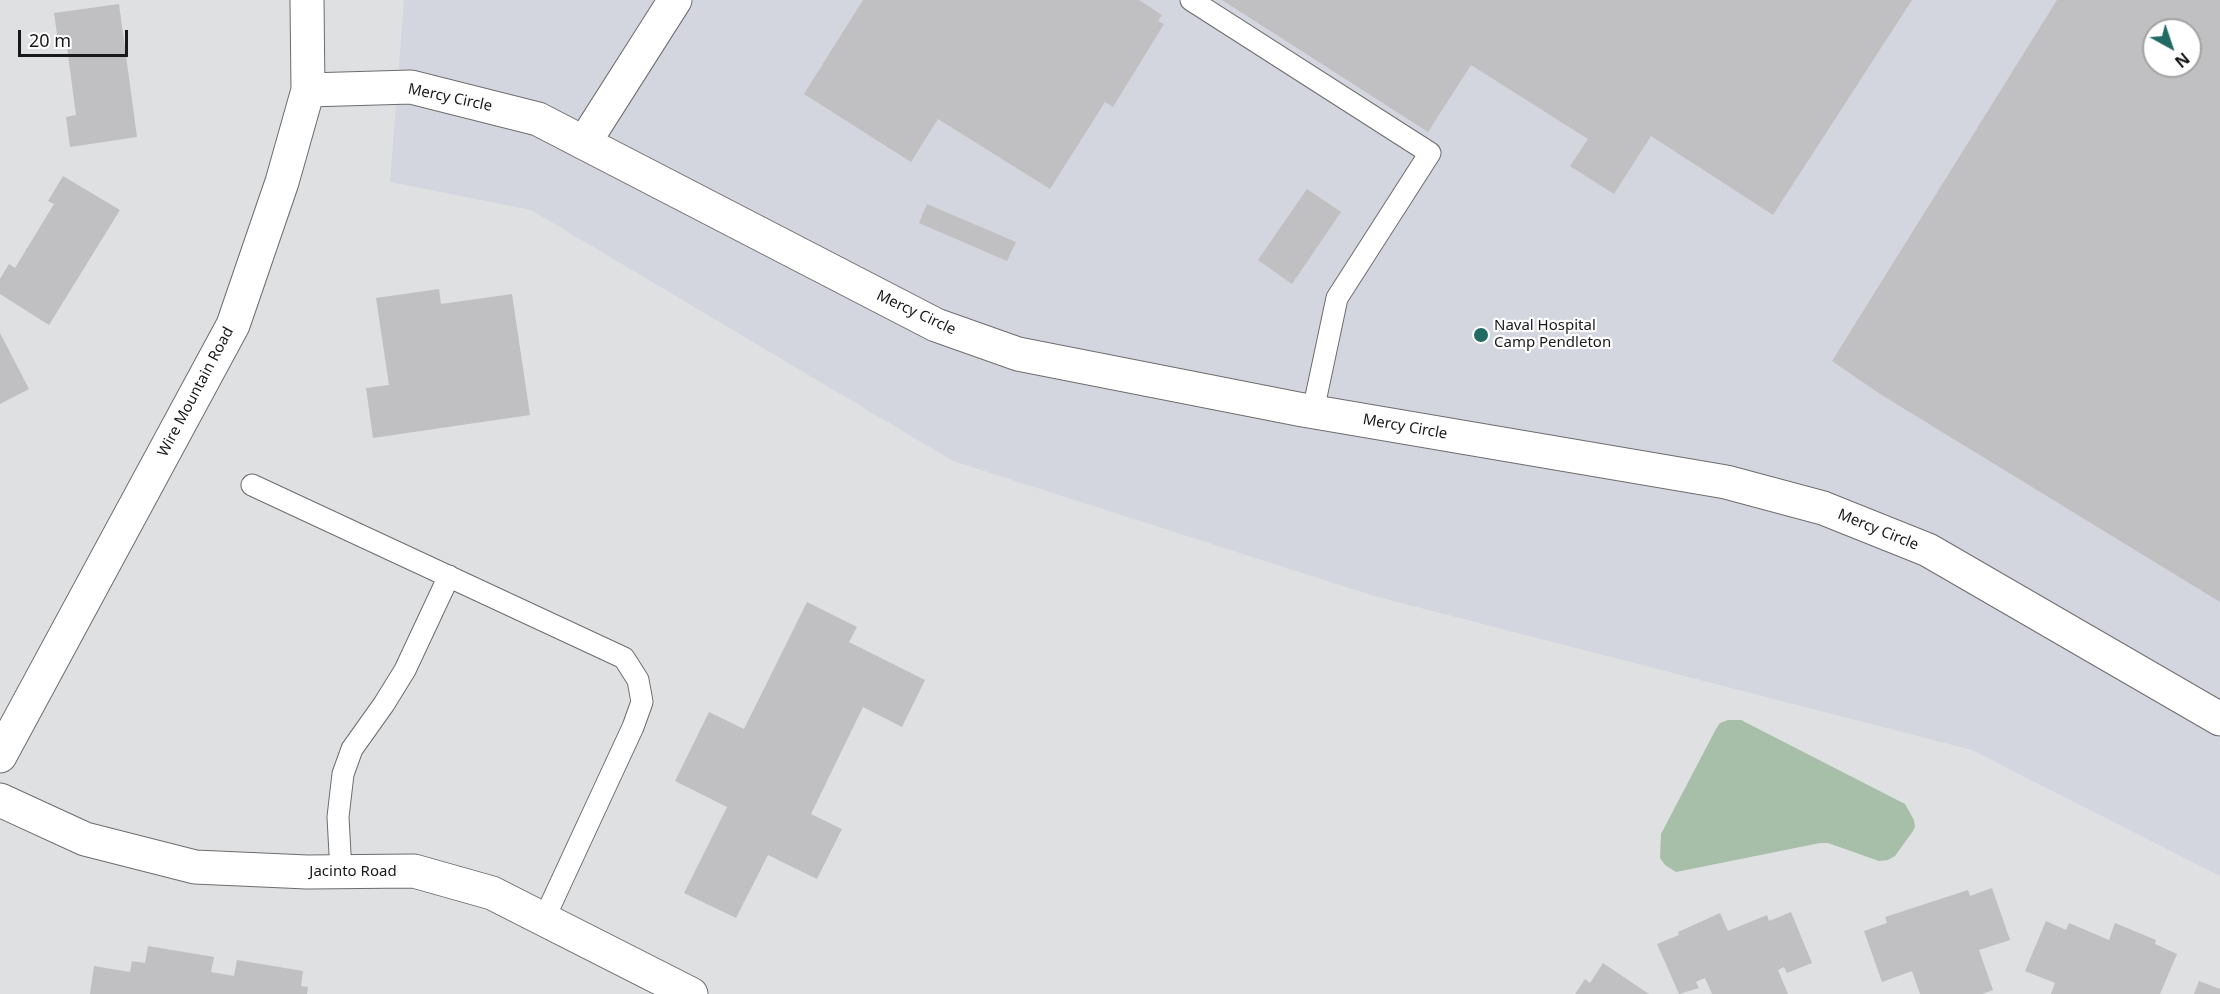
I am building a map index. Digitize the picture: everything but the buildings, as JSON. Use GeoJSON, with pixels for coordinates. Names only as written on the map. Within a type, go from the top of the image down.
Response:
{"type":"FeatureCollection","features":[{"type":"Feature","properties":{"kind":"street","name":"Wire Mountain Road"},"geometry":{"type":"LineString","coordinates":[[0,756],[233,325],[282,182],[308,90],[307,0]]}},
{"type":"Feature","properties":{"kind":"street"},"geometry":{"type":"LineString","coordinates":[[584,143],[675,0]]}},
{"type":"Feature","properties":{"kind":"street","name":"Mercy Circle"},"geometry":{"type":"LineString","coordinates":[[308,90],[411,87],[538,119],[936,325],[1018,354],[1313,411],[1726,482],[1823,508],[1928,550],[2220,719]]}},
{"type":"Feature","properties":{"kind":"street","name":"Jacinto Road"},"geometry":{"type":"LineString","coordinates":[[0,800],[85,839],[195,867],[414,872],[492,893],[691,994]]}},
{"type":"Feature","properties":{"kind":"lane"},"geometry":{"type":"LineString","coordinates":[[1191,0],[1430,153],[1337,298],[1313,411]]}},
{"type":"Feature","properties":{"kind":"lane"},"geometry":{"type":"LineString","coordinates":[[252,485],[624,658],[638,680],[642,702],[633,727],[544,919]]}},
{"type":"Feature","properties":{"kind":"lane"},"geometry":{"type":"LineString","coordinates":[[341,872],[338,817],[343,774],[352,749],[400,679],[449,576]]}},
{"type":"Feature","properties":{"kind":"shaded area","name":"Naval Hospital Camp Pendleton"},"geometry":{"type":"Polygon","coordinates":[[[404,0],[2220,0],[2220,876],[1972,750],[1374,596],[953,461],[531,210],[390,182],[404,0]]]}},
{"type":"Feature","properties":{"kind":"green space"},"geometry":{"type":"Polygon","coordinates":[[[1728,720],[1741,720],[1905,804],[1914,820],[1913,831],[1895,856],[1888,860],[1879,861],[1828,843],[1820,843],[1676,872],[1665,865],[1660,858],[1661,834],[1716,729],[1720,723],[1728,720]]]}},
{"type":"Feature","properties":{"kind":"place","name":"Naval Hospital Camp Pendleton"},"geometry":{"type":"Point","coordinates":[1481,335]}}]}
